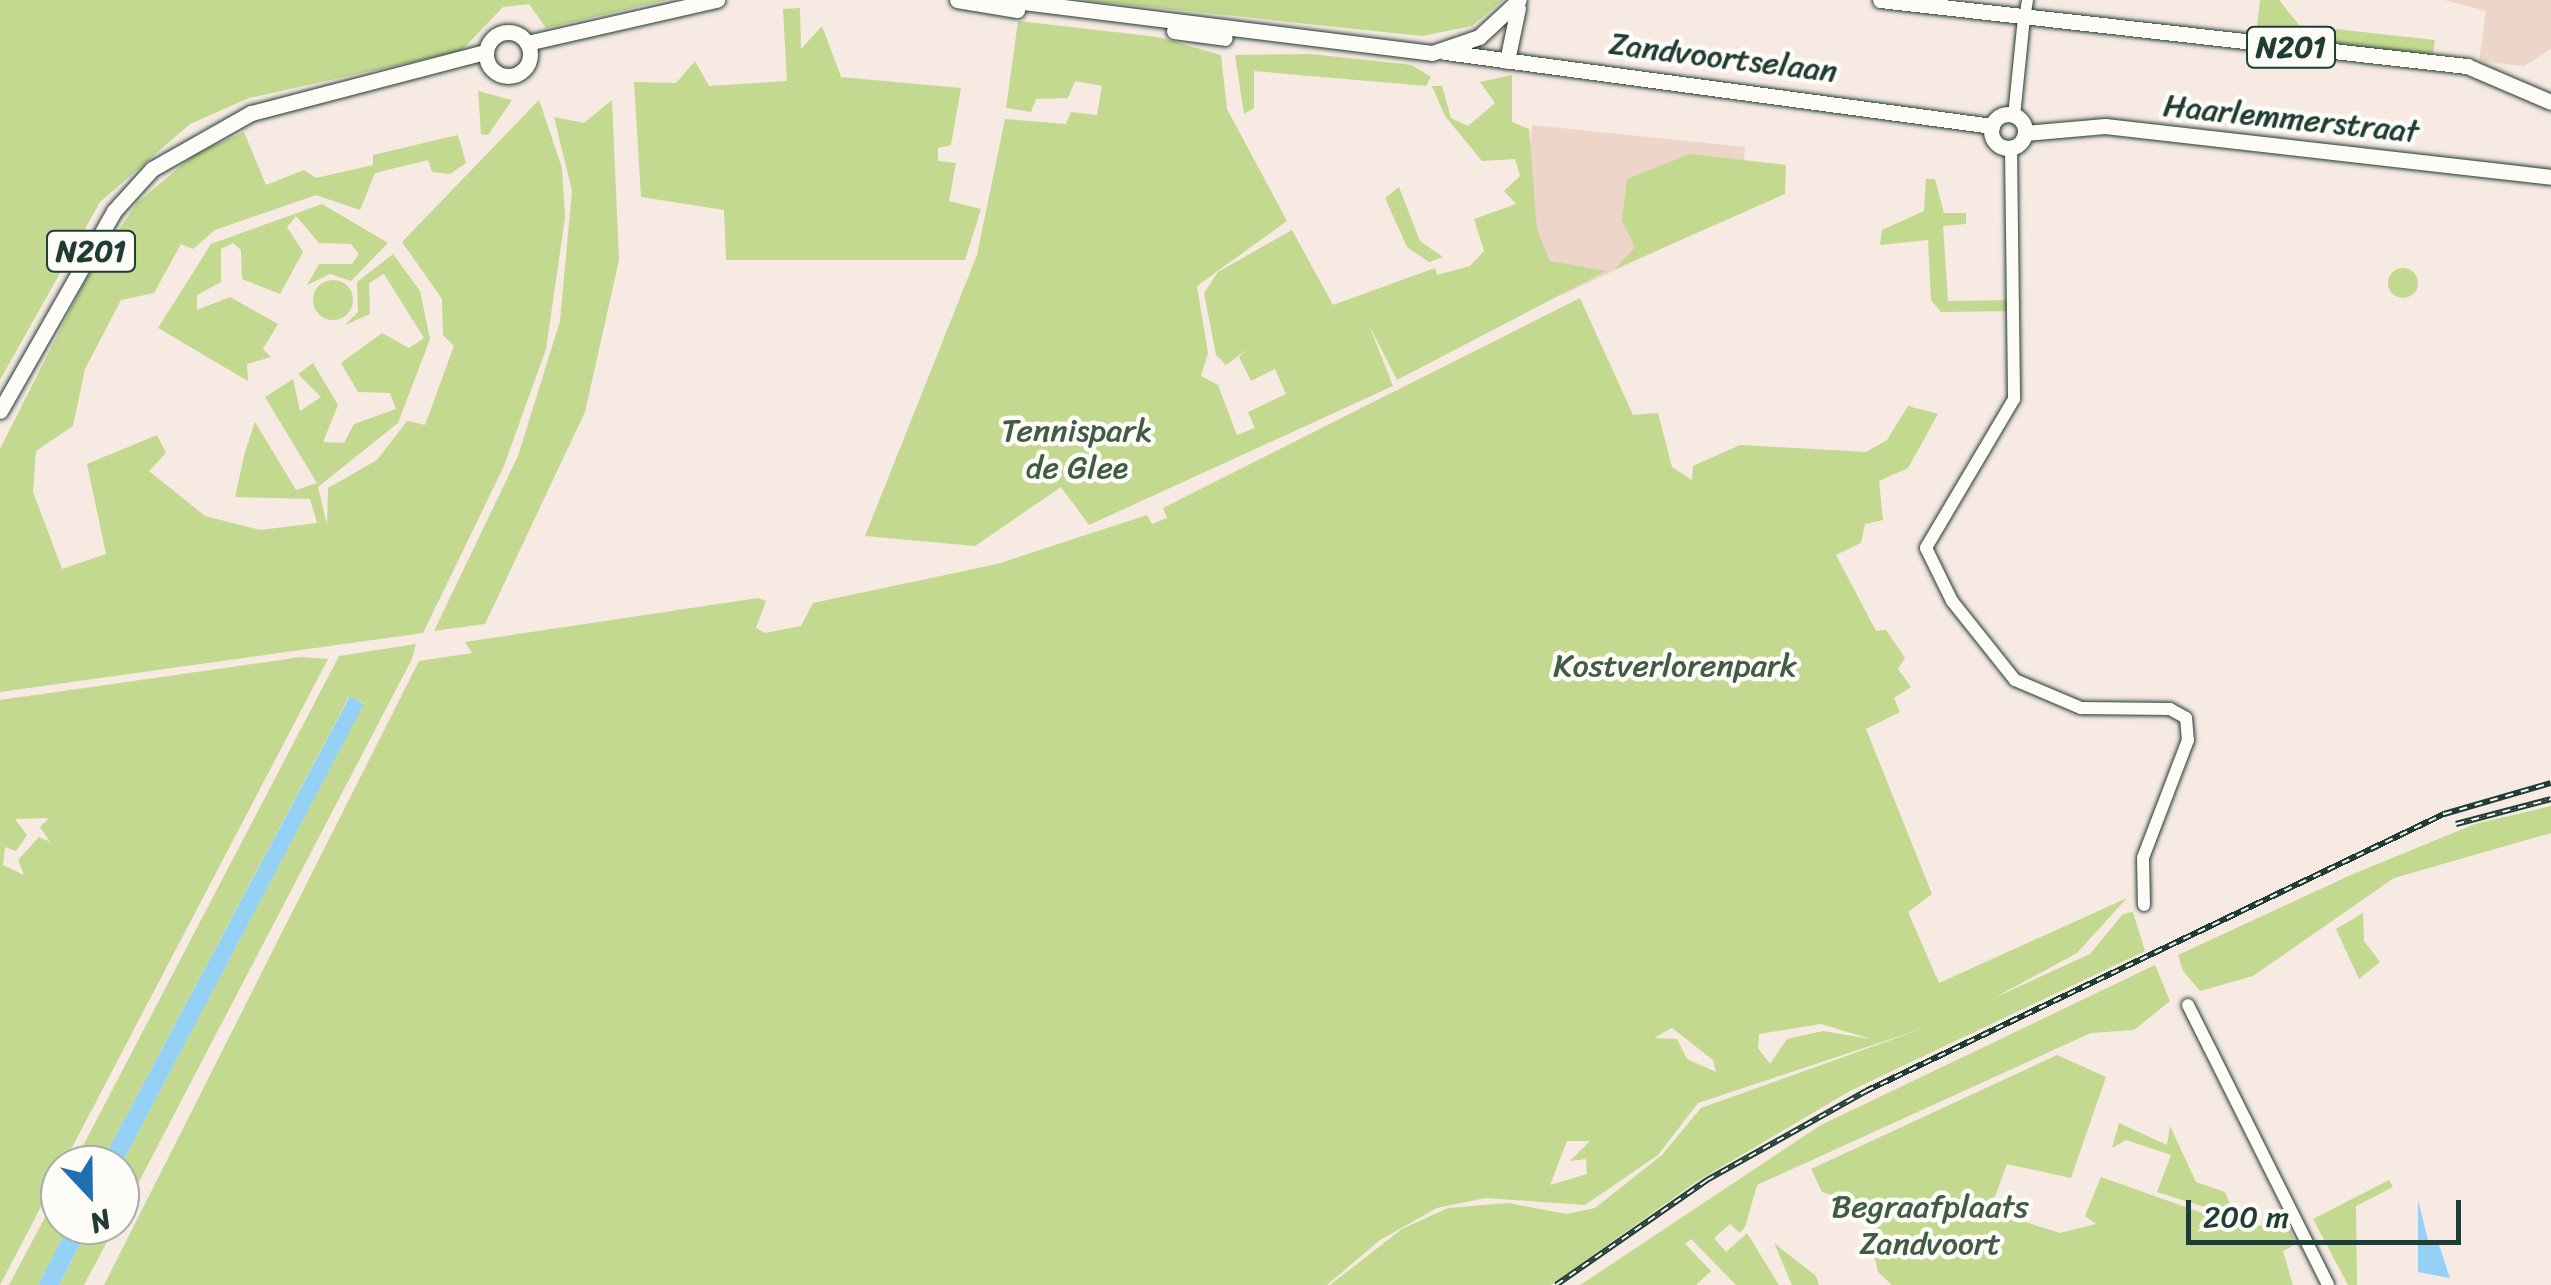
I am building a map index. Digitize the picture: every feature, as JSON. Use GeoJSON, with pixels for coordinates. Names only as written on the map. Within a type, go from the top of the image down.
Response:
{"type":"FeatureCollection","features":[{"type":"Feature","properties":{"kind":"main road","name":"N201"},"geometry":{"type":"LineString","coordinates":[[0,411],[114,210],[152,169],[251,113],[487,58],[512,75],[528,49],[617,22],[717,0]]}},
{"type":"Feature","properties":{"kind":"main road"},"geometry":{"type":"LineString","coordinates":[[958,0],[1198,36],[1317,40]]}},
{"type":"Feature","properties":{"kind":"main road"},"geometry":{"type":"LineString","coordinates":[[1006,0],[1317,40]]}},
{"type":"Feature","properties":{"kind":"main road"},"geometry":{"type":"LineString","coordinates":[[1446,52],[1479,37],[1521,0]]}},
{"type":"Feature","properties":{"kind":"main road"},"geometry":{"type":"LineString","coordinates":[[1507,61],[1508,26],[1521,0]]}},
{"type":"Feature","properties":{"kind":"main road","name":"N201"},"geometry":{"type":"LineString","coordinates":[[1880,0],[2022,8],[2467,66],[2551,102]]}},
{"type":"Feature","properties":{"kind":"main road"},"geometry":{"type":"LineString","coordinates":[[2022,8],[2010,115],[2025,133],[2012,148],[2014,399],[1926,548],[1972,630],[2015,680],[2081,708],[2170,709],[2186,718],[2188,740],[2143,858],[2144,905]]}},
{"type":"Feature","properties":{"kind":"main road","name":"N201"},"geometry":{"type":"LineString","coordinates":[[487,58],[504,32],[528,49]]}},
{"type":"Feature","properties":{"kind":"main road","name":"Zandvoortselaan"},"geometry":{"type":"LineString","coordinates":[[1317,40],[1898,106],[1992,126]]}},
{"type":"Feature","properties":{"kind":"main road"},"geometry":{"type":"LineString","coordinates":[[2010,115],[1992,126],[1996,142],[2012,148]]}},
{"type":"Feature","properties":{"kind":"main road","name":"Haarlemmerstraat"},"geometry":{"type":"LineString","coordinates":[[2025,133],[2105,126],[2551,178]]}},
{"type":"Feature","properties":{"kind":"main road"},"geometry":{"type":"LineString","coordinates":[[2188,1005],[2328,1285]]}},
{"type":"Feature","properties":{"kind":"shaded area"},"geometry":{"type":"Polygon","coordinates":[[[2444,0],[2551,0],[2551,49],[2524,66],[2479,61],[2486,11],[2444,0]]]}},
{"type":"Feature","properties":{"kind":"shaded area"},"geometry":{"type":"Polygon","coordinates":[[[1532,125],[1745,147],[1740,212],[1562,295],[1524,204],[1532,125]]]}},
{"type":"Feature","properties":{"kind":"green space"},"geometry":{"type":"Polygon","coordinates":[[[0,0],[667,0],[546,28],[529,4],[503,7],[461,51],[249,98],[190,124],[100,202],[0,380],[0,0]]]}},
{"type":"Feature","properties":{"kind":"green space"},"geometry":{"type":"Polygon","coordinates":[[[1082,0],[1503,0],[1472,26],[1422,36],[1082,0]]]}},
{"type":"Feature","properties":{"kind":"green space"},"geometry":{"type":"Polygon","coordinates":[[[2260,0],[2279,0],[2299,25],[2435,40],[2433,55],[2256,37],[2260,0]]]}},
{"type":"Feature","properties":{"kind":"green space"},"geometry":{"type":"Polygon","coordinates":[[[800,8],[801,49],[822,26],[841,77],[961,88],[951,145],[938,148],[938,161],[956,163],[949,201],[981,209],[965,260],[726,260],[724,210],[641,197],[634,82],[676,83],[695,61],[709,86],[787,81],[783,9],[800,8]]]}},
{"type":"Feature","properties":{"kind":"green space","name":"Tennispark de Glee"},"geometry":{"type":"Polygon","coordinates":[[[1018,21],[1158,37],[1221,55],[1227,109],[1287,221],[1197,286],[1208,353],[1201,376],[1218,385],[1237,435],[1255,428],[1248,412],[1286,394],[1275,369],[1251,381],[1239,357],[1248,349],[1226,365],[1216,355],[1204,293],[1218,272],[1292,230],[1333,305],[1435,268],[1437,275],[1470,266],[1484,251],[1474,219],[1516,204],[1504,191],[1520,176],[1515,159],[1482,161],[1445,116],[1432,86],[1442,86],[1451,118],[1468,126],[1495,103],[1480,82],[1512,75],[1512,122],[1529,129],[1537,230],[1550,261],[1606,271],[1397,380],[1369,325],[1393,386],[1089,525],[1061,487],[975,546],[865,536],[977,255],[1005,119],[1066,124],[1071,112],[1097,115],[1102,86],[1075,81],[1068,98],[1036,99],[1031,112],[1006,108],[1018,21]]]}},
{"type":"Feature","properties":{"kind":"green space"},"geometry":{"type":"Polygon","coordinates":[[[1311,54],[1412,65],[1431,77],[1426,86],[1254,71],[1254,108],[1244,114],[1235,55],[1311,54]]]}},
{"type":"Feature","properties":{"kind":"green space"},"geometry":{"type":"Polygon","coordinates":[[[478,91],[512,100],[488,135],[481,134],[478,91]]]}},
{"type":"Feature","properties":{"kind":"green space"},"geometry":{"type":"Polygon","coordinates":[[[539,100],[562,168],[565,218],[546,349],[504,466],[423,633],[0,692],[0,449],[86,279],[137,203],[195,154],[244,132],[266,185],[304,170],[316,178],[373,165],[373,155],[458,135],[466,163],[450,174],[432,172],[428,160],[375,173],[360,210],[316,195],[215,230],[193,249],[181,244],[154,293],[121,300],[85,369],[73,426],[36,451],[33,492],[62,569],[106,554],[87,464],[157,435],[166,453],[149,471],[205,516],[260,530],[317,523],[310,499],[235,497],[245,452],[255,422],[296,490],[317,483],[265,397],[293,379],[300,411],[321,397],[298,374],[313,363],[338,405],[323,442],[344,443],[354,424],[396,409],[390,393],[358,392],[341,363],[382,333],[409,348],[424,338],[384,274],[369,283],[370,314],[345,325],[358,312],[357,282],[393,254],[420,291],[430,339],[398,423],[318,487],[327,525],[328,488],[377,460],[407,421],[425,425],[454,346],[443,335],[442,299],[402,242],[539,100]]]}},
{"type":"Feature","properties":{"kind":"green space"},"geometry":{"type":"Polygon","coordinates":[[[612,100],[619,260],[585,412],[485,624],[434,631],[518,456],[560,321],[572,191],[554,117],[584,123],[612,100]]]}},
{"type":"Feature","properties":{"kind":"green space"},"geometry":{"type":"Polygon","coordinates":[[[1690,154],[1786,165],[1785,194],[1615,269],[1635,247],[1622,221],[1627,179],[1690,154]]]}},
{"type":"Feature","properties":{"kind":"green space"},"geometry":{"type":"Polygon","coordinates":[[[1926,179],[1935,179],[1944,213],[1966,213],[1966,224],[1943,226],[1948,301],[2012,300],[2013,311],[1941,312],[1931,300],[1928,240],[1880,245],[1882,230],[1924,211],[1926,179]]]}},
{"type":"Feature","properties":{"kind":"green space"},"geometry":{"type":"Polygon","coordinates":[[[1399,187],[1420,241],[1443,257],[1429,262],[1407,247],[1385,198],[1399,187]]]}},
{"type":"Feature","properties":{"kind":"green space"},"geometry":{"type":"Polygon","coordinates":[[[322,204],[388,243],[351,281],[330,274],[307,285],[319,264],[352,264],[359,254],[351,244],[319,243],[296,216],[287,227],[303,252],[280,294],[242,279],[241,250],[233,243],[221,249],[221,282],[197,295],[197,310],[230,297],[278,324],[263,349],[271,357],[247,364],[248,381],[158,328],[211,244],[322,204]]]}},
{"type":"Feature","properties":{"kind":"green space"},"geometry":{"type":"Polygon","coordinates":[[[2403,268],[2414,272],[2418,283],[2414,294],[2403,298],[2392,294],[2388,283],[2392,272],[2403,268]]]}},
{"type":"Feature","properties":{"kind":"green space"},"geometry":{"type":"Polygon","coordinates":[[[333,280],[347,286],[353,300],[347,314],[333,320],[319,314],[313,300],[319,286],[333,280]]]}},
{"type":"Feature","properties":{"kind":"green space","name":"Kostverlorenpark"},"geometry":{"type":"Polygon","coordinates":[[[1580,298],[1633,415],[1658,413],[1672,467],[1692,480],[1693,466],[1740,445],[1866,452],[1887,440],[1908,406],[1938,414],[1908,468],[1879,481],[1883,520],[1865,524],[1861,543],[1836,555],[1876,631],[1886,630],[1905,658],[1898,669],[1911,687],[1894,698],[1900,712],[1866,729],[1932,894],[1908,912],[1939,983],[2127,898],[2077,953],[1994,998],[2090,954],[2123,914],[2133,912],[2145,951],[1850,1091],[1696,1182],[1551,1285],[1330,1285],[1402,1229],[1448,1208],[1508,1203],[1566,1214],[1595,1208],[1662,1155],[1701,1108],[1927,1027],[1698,1103],[1658,1155],[1585,1205],[1485,1198],[1437,1208],[1380,1240],[1327,1285],[104,1285],[124,1245],[140,1245],[140,1214],[419,661],[472,653],[465,642],[758,598],[766,601],[756,628],[765,633],[801,626],[813,603],[997,564],[1147,515],[1152,524],[1167,518],[1163,508],[1580,298]],[[1821,1024],[1759,1034],[1758,1048],[1770,1064],[1787,1039],[1823,1031],[1871,1039],[1821,1024]],[[1672,1028],[1654,1038],[1677,1039],[1687,1059],[1716,1072],[1713,1060],[1672,1028]],[[1567,1141],[1550,1185],[1587,1174],[1586,1159],[1570,1161],[1590,1141],[1567,1141]]]}},
{"type":"Feature","properties":{"kind":"green space"},"geometry":{"type":"Polygon","coordinates":[[[416,644],[412,659],[140,1180],[140,1145],[132,1145],[364,703],[349,697],[111,1145],[83,1145],[339,656],[416,644]]]}},
{"type":"Feature","properties":{"kind":"green space"},"geometry":{"type":"Polygon","coordinates":[[[301,657],[328,659],[73,1145],[40,1145],[40,1209],[0,1285],[0,700],[301,657]],[[49,818],[15,819],[27,835],[16,851],[5,847],[3,865],[24,875],[18,860],[39,837],[50,842],[40,827],[49,818]]]}},
{"type":"Feature","properties":{"kind":"green space"},"geometry":{"type":"Polygon","coordinates":[[[2551,806],[2551,833],[2394,878],[2253,976],[2200,991],[2183,971],[2178,955],[2353,874],[2475,824],[2551,806]]]}},
{"type":"Feature","properties":{"kind":"green space"},"geometry":{"type":"Polygon","coordinates":[[[2363,913],[2364,941],[2380,962],[2359,979],[2336,929],[2363,913]]]}},
{"type":"Feature","properties":{"kind":"green space"},"geometry":{"type":"Polygon","coordinates":[[[2155,965],[2170,1001],[2134,1030],[2091,1033],[1757,1185],[1745,1227],[1740,1233],[1730,1224],[1714,1238],[1726,1252],[1747,1233],[1779,1285],[1736,1285],[1691,1239],[1685,1244],[1711,1271],[1696,1285],[1580,1285],[1821,1125],[2155,965]]]}},
{"type":"Feature","properties":{"kind":"green space","name":"Begraafplaats Zandvoort"},"geometry":{"type":"Polygon","coordinates":[[[2057,1055],[2106,1077],[2071,1178],[2007,1164],[1990,1211],[2060,1233],[2096,1224],[2085,1216],[2101,1177],[2219,1219],[2290,1230],[2296,1244],[2283,1251],[2293,1285],[1892,1285],[1878,1272],[1868,1228],[1875,1209],[1822,1192],[1811,1169],[2057,1055]]]}},
{"type":"Feature","properties":{"kind":"green space"},"geometry":{"type":"Polygon","coordinates":[[[2119,1123],[2167,1145],[2170,1126],[2196,1182],[2225,1192],[2236,1217],[2157,1192],[2171,1155],[2126,1140],[2112,1148],[2119,1123]]]}},
{"type":"Feature","properties":{"kind":"green space"},"geometry":{"type":"Polygon","coordinates":[[[2389,1180],[2393,1187],[2356,1206],[2357,1285],[2348,1285],[2313,1219],[2389,1180]]]}},
{"type":"Feature","properties":{"kind":"green space"},"geometry":{"type":"Polygon","coordinates":[[[40,1227],[40,1245],[59,1245],[38,1285],[9,1285],[40,1227]]]}},
{"type":"Feature","properties":{"kind":"green space"},"geometry":{"type":"Polygon","coordinates":[[[1774,1243],[1816,1276],[1819,1285],[1792,1285],[1774,1243]]]}},
{"type":"Feature","properties":{"kind":"green space"},"geometry":{"type":"Polygon","coordinates":[[[80,1245],[105,1245],[84,1285],[59,1285],[80,1245]]]}},
{"type":"Feature","properties":{"kind":"water"},"geometry":{"type":"Polygon","coordinates":[[[350,696],[364,704],[132,1145],[111,1145],[350,696]]]}},
{"type":"Feature","properties":{"kind":"water"},"geometry":{"type":"Polygon","coordinates":[[[2418,1200],[2429,1244],[2439,1245],[2450,1278],[2418,1272],[2418,1200]]]}},
{"type":"Feature","properties":{"kind":"water"},"geometry":{"type":"Polygon","coordinates":[[[59,1245],[80,1245],[59,1285],[38,1285],[59,1245]]]}},
{"type":"Feature","properties":{"kind":"railway"},"geometry":{"type":"LineString","coordinates":[[1556,1285],[1707,1180],[1866,1091],[2444,814],[2551,783]]}},
{"type":"Feature","properties":{"kind":"railway"},"geometry":{"type":"LineString","coordinates":[[2456,824],[2551,799]]}}]}
